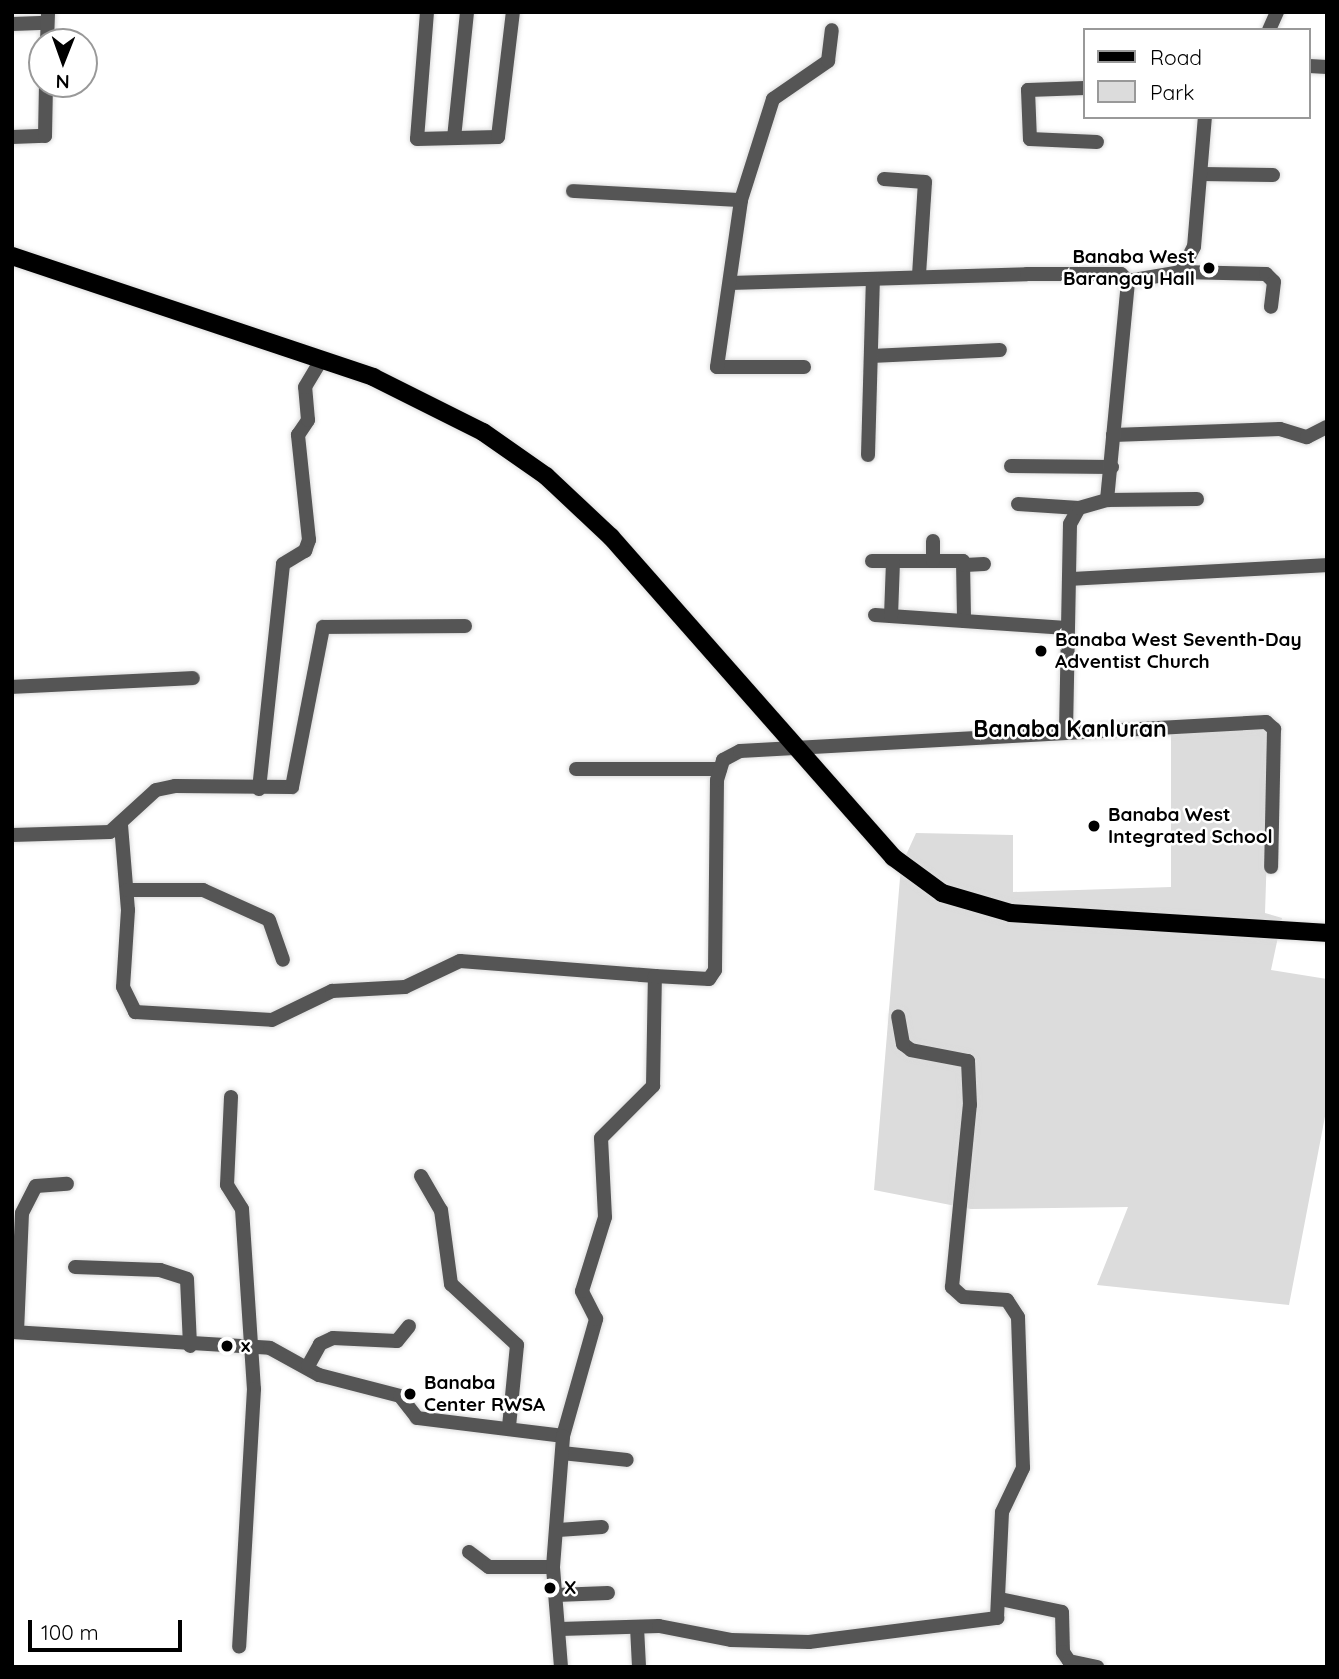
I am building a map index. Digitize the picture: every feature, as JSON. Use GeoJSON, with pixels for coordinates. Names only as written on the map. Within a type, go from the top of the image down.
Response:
{"type":"FeatureCollection","features":[{"type":"Feature","properties":{"kind":"main road"},"geometry":{"type":"LineString","coordinates":[[12,256],[373,377],[483,432],[546,476],[611,537],[905,867],[973,906],[1327,933]]}},
{"type":"Feature","properties":{"kind":"street"},"geometry":{"type":"LineString","coordinates":[[427,12],[417,139],[499,137],[513,12]]}},
{"type":"Feature","properties":{"kind":"street"},"geometry":{"type":"LineString","coordinates":[[454,138],[467,12]]}},
{"type":"Feature","properties":{"kind":"street"},"geometry":{"type":"LineString","coordinates":[[1270,28],[1277,12]]}},
{"type":"Feature","properties":{"kind":"street"},"geometry":{"type":"LineString","coordinates":[[12,24],[47,18]]}},
{"type":"Feature","properties":{"kind":"street"},"geometry":{"type":"LineString","coordinates":[[804,367],[717,367],[741,200],[773,99],[828,61],[832,30]]}},
{"type":"Feature","properties":{"kind":"street"},"geometry":{"type":"LineString","coordinates":[[1084,88],[1028,90],[1030,139],[1097,142]]}},
{"type":"Feature","properties":{"kind":"street"},"geometry":{"type":"LineString","coordinates":[[12,137],[45,136],[46,98]]}},
{"type":"Feature","properties":{"kind":"street"},"geometry":{"type":"LineString","coordinates":[[1181,272],[1194,247],[1205,119]]}},
{"type":"Feature","properties":{"kind":"street"},"geometry":{"type":"LineString","coordinates":[[1201,174],[1273,175]]}},
{"type":"Feature","properties":{"kind":"street"},"geometry":{"type":"LineString","coordinates":[[884,178],[925,181],[919,276]]}},
{"type":"Feature","properties":{"kind":"street"},"geometry":{"type":"LineString","coordinates":[[573,191],[741,200]]}},
{"type":"Feature","properties":{"kind":"street"},"geometry":{"type":"LineString","coordinates":[[1128,281],[1181,272],[1266,274],[1274,282],[1271,307]]}},
{"type":"Feature","properties":{"kind":"street"},"geometry":{"type":"LineString","coordinates":[[730,283],[873,280],[919,276],[1121,274],[1128,281]]}},
{"type":"Feature","properties":{"kind":"street"},"geometry":{"type":"LineString","coordinates":[[868,454],[873,280]]}},
{"type":"Feature","properties":{"kind":"street"},"geometry":{"type":"LineString","coordinates":[[1107,500],[1128,281]]}},
{"type":"Feature","properties":{"kind":"street"},"geometry":{"type":"LineString","coordinates":[[871,356],[1000,350]]}},
{"type":"Feature","properties":{"kind":"street"},"geometry":{"type":"LineString","coordinates":[[259,789],[283,564],[305,551],[309,540],[297,450],[308,420],[305,387],[322,359]]}},
{"type":"Feature","properties":{"kind":"street"},"geometry":{"type":"LineString","coordinates":[[1113,435],[1280,429],[1307,438],[1327,427]]}},
{"type":"Feature","properties":{"kind":"street"},"geometry":{"type":"LineString","coordinates":[[1010,466],[1112,467]]}},
{"type":"Feature","properties":{"kind":"street"},"geometry":{"type":"LineString","coordinates":[[1018,504],[1079,508],[1107,500],[1197,499]]}},
{"type":"Feature","properties":{"kind":"street"},"geometry":{"type":"LineString","coordinates":[[1066,732],[1070,524],[1079,508]]}},
{"type":"Feature","properties":{"kind":"street"},"geometry":{"type":"LineString","coordinates":[[933,541],[933,561]]}},
{"type":"Feature","properties":{"kind":"street"},"geometry":{"type":"LineString","coordinates":[[872,561],[984,564]]}},
{"type":"Feature","properties":{"kind":"street"},"geometry":{"type":"LineString","coordinates":[[891,617],[893,561]]}},
{"type":"Feature","properties":{"kind":"street"},"geometry":{"type":"LineString","coordinates":[[964,621],[965,565]]}},
{"type":"Feature","properties":{"kind":"street"},"geometry":{"type":"LineString","coordinates":[[1070,579],[1327,565]]}},
{"type":"Feature","properties":{"kind":"street"},"geometry":{"type":"LineString","coordinates":[[875,615],[1068,628]]}},
{"type":"Feature","properties":{"kind":"street"},"geometry":{"type":"LineString","coordinates":[[12,835],[98,834],[121,825],[156,790],[292,787],[298,780],[312,660],[323,627],[465,626]]}},
{"type":"Feature","properties":{"kind":"street"},"geometry":{"type":"LineString","coordinates":[[12,687],[193,678]]}},
{"type":"Feature","properties":{"kind":"street"},"geometry":{"type":"LineString","coordinates":[[576,769],[720,769],[740,751],[799,746],[1066,732],[1272,725],[1271,867]]}},
{"type":"Feature","properties":{"kind":"street"},"geometry":{"type":"LineString","coordinates":[[121,825],[127,890],[123,987],[135,1012],[272,1020],[332,991],[405,987],[460,961],[709,979],[715,970],[720,769]]}},
{"type":"Feature","properties":{"kind":"street"},"geometry":{"type":"LineString","coordinates":[[127,890],[203,890],[269,920],[283,960]]}},
{"type":"Feature","properties":{"kind":"street"},"geometry":{"type":"LineString","coordinates":[[561,1667],[553,1567],[558,1530],[563,1436],[596,1319],[582,1291],[605,1217],[601,1138],[653,1086],[655,976]]}},
{"type":"Feature","properties":{"kind":"street"},"geometry":{"type":"LineString","coordinates":[[560,1629],[637,1627],[808,1643],[989,1622],[997,1618],[1000,1599],[1002,1512],[1023,1468],[1018,1317],[1007,1300],[963,1297],[952,1287],[970,1105],[968,1061],[911,1050],[903,1044],[898,1016]]}},
{"type":"Feature","properties":{"kind":"street"},"geometry":{"type":"LineString","coordinates":[[231,1097],[227,1185],[242,1209],[249,1349],[252,1503],[239,1647]]}},
{"type":"Feature","properties":{"kind":"street"},"geometry":{"type":"LineString","coordinates":[[421,1176],[441,1210],[451,1284],[517,1345],[509,1426]]}},
{"type":"Feature","properties":{"kind":"street"},"geometry":{"type":"LineString","coordinates":[[67,1184],[36,1186],[22,1213],[15,1332],[97,1333],[190,1346],[270,1348],[338,1382],[400,1396],[417,1418],[509,1426],[563,1436]]}},
{"type":"Feature","properties":{"kind":"street"},"geometry":{"type":"LineString","coordinates":[[75,1267],[160,1270],[187,1279],[190,1346]]}},
{"type":"Feature","properties":{"kind":"street"},"geometry":{"type":"LineString","coordinates":[[308,1366],[320,1344],[333,1338],[397,1341],[409,1326]]}},
{"type":"Feature","properties":{"kind":"street"},"geometry":{"type":"LineString","coordinates":[[562,1453],[627,1460]]}},
{"type":"Feature","properties":{"kind":"street"},"geometry":{"type":"LineString","coordinates":[[558,1530],[602,1527]]}},
{"type":"Feature","properties":{"kind":"street"},"geometry":{"type":"LineString","coordinates":[[469,1552],[489,1567],[553,1567]]}},
{"type":"Feature","properties":{"kind":"street"},"geometry":{"type":"LineString","coordinates":[[555,1595],[608,1594]]}},
{"type":"Feature","properties":{"kind":"street"},"geometry":{"type":"LineString","coordinates":[[1000,1599],[1062,1612],[1063,1652],[1069,1661],[1097,1667]]}},
{"type":"Feature","properties":{"kind":"street"},"geometry":{"type":"LineString","coordinates":[[637,1627],[639,1667]]}},
{"type":"Feature","properties":{"kind":"green space"},"geometry":{"type":"Polygon","coordinates":[[[1171,730],[1271,730],[1265,913],[1282,918],[1271,970],[1327,979],[1327,1106],[1289,1305],[1097,1285],[1128,1207],[971,1209],[874,1190],[901,866],[916,833],[1013,835],[1013,892],[1171,887],[1171,730]]]}},
{"type":"Feature","properties":{"kind":"place","name":"Banaba West Barangay Hall"},"geometry":{"type":"Point","coordinates":[1209,268]}},
{"type":"Feature","properties":{"kind":"place","name":"Banaba West Seventh-Day Adventist Church"},"geometry":{"type":"Point","coordinates":[1041,651]}},
{"type":"Feature","properties":{"kind":"place","name":"Banaba West Integrated School"},"geometry":{"type":"Point","coordinates":[1094,826]}},
{"type":"Feature","properties":{"kind":"place","name":"x"},"geometry":{"type":"Point","coordinates":[227,1346]}},
{"type":"Feature","properties":{"kind":"place","name":"Banaba Center RWSA"},"geometry":{"type":"Point","coordinates":[410,1394]}},
{"type":"Feature","properties":{"kind":"place","name":"X"},"geometry":{"type":"Point","coordinates":[550,1588]}},
{"type":"Feature","properties":{"kind":"district","name":"Banaba Kanluran"},"geometry":{"type":"Point","coordinates":[1070,729]}}]}
